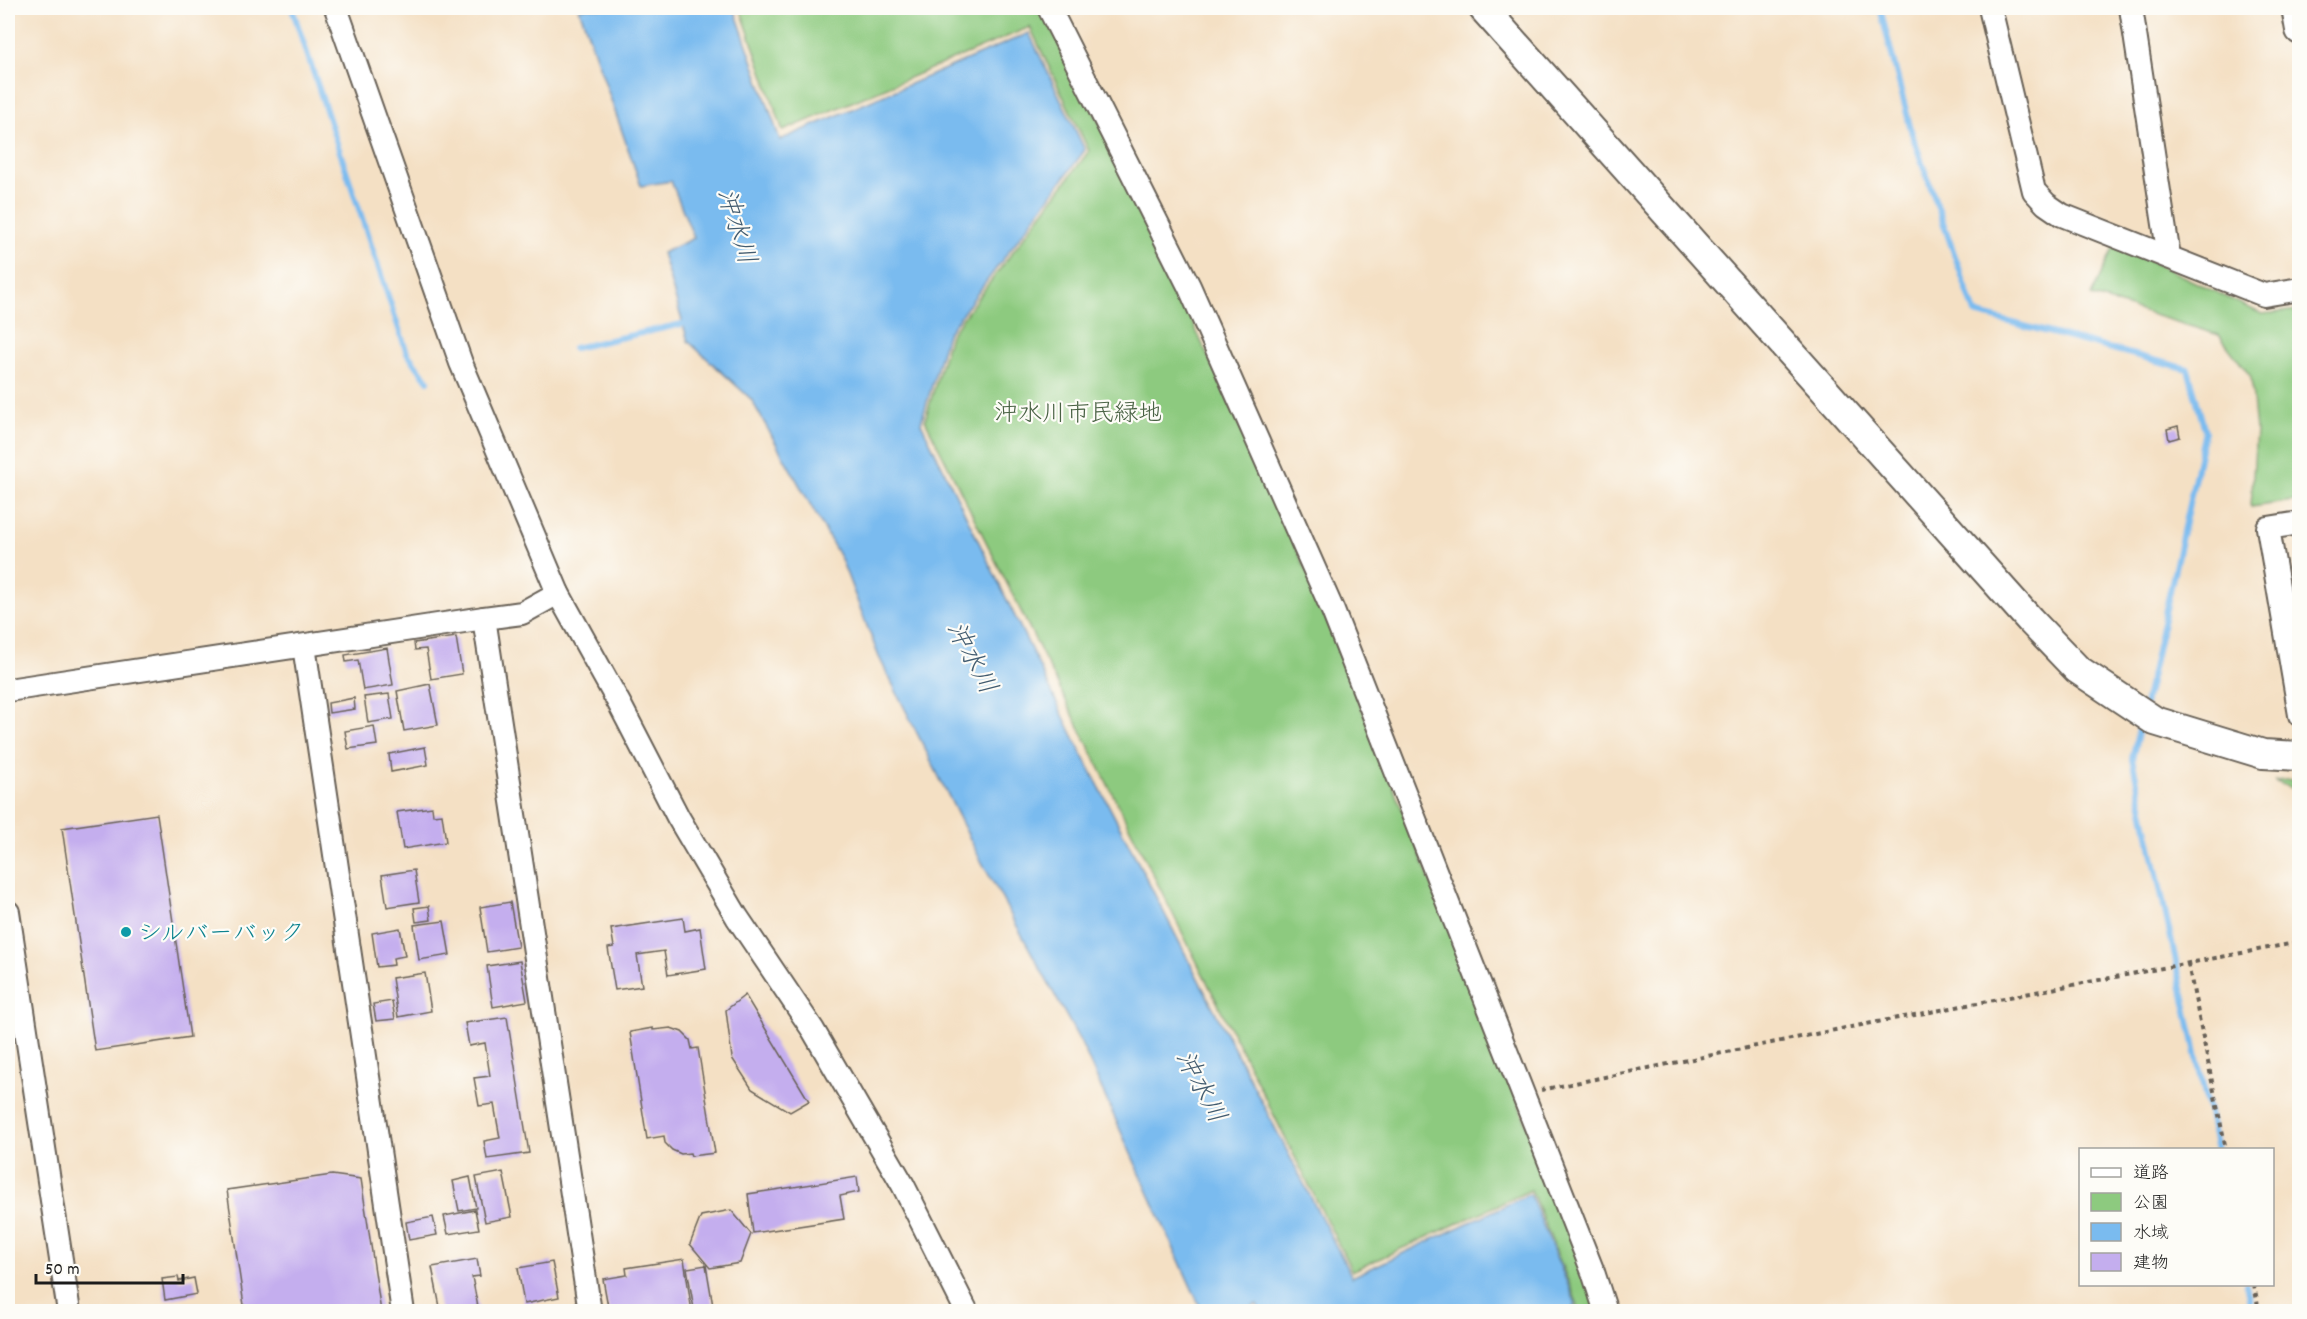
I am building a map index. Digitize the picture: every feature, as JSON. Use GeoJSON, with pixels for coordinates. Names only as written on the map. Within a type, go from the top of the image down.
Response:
{"type":"FeatureCollection","features":[{"type":"Feature","properties":{"kind":"street"},"geometry":{"type":"LineString","coordinates":[[336,8],[460,363],[558,593],[619,703],[678,817],[737,917],[813,1030],[897,1175],[966,1311]]}},
{"type":"Feature","properties":{"kind":"street"},"geometry":{"type":"LineString","coordinates":[[1049,8],[1189,286],[1333,611],[1593,1272],[1606,1311]]}},
{"type":"Feature","properties":{"kind":"street"},"geometry":{"type":"LineString","coordinates":[[1484,8],[2030,620],[2077,669],[2155,721],[2263,754],[2300,756]]}},
{"type":"Feature","properties":{"kind":"street"},"geometry":{"type":"LineString","coordinates":[[1990,8],[2034,191],[2046,204],[2062,215],[2264,295],[2300,289]]}},
{"type":"Feature","properties":{"kind":"street"},"geometry":{"type":"LineString","coordinates":[[2131,8],[2169,257]]}},
{"type":"Feature","properties":{"kind":"street"},"geometry":{"type":"LineString","coordinates":[[2296,8],[2300,30]]}},
{"type":"Feature","properties":{"kind":"street"},"geometry":{"type":"LineString","coordinates":[[2300,523],[2268,528],[2300,715]]}},
{"type":"Feature","properties":{"kind":"street"},"geometry":{"type":"LineString","coordinates":[[8,690],[522,613],[558,593]]}},
{"type":"Feature","properties":{"kind":"street"},"geometry":{"type":"LineString","coordinates":[[484,618],[590,1311]]}},
{"type":"Feature","properties":{"kind":"street"},"geometry":{"type":"LineString","coordinates":[[303,646],[403,1311]]}},
{"type":"Feature","properties":{"kind":"street"},"geometry":{"type":"LineString","coordinates":[[8,912],[69,1311]]}},
{"type":"Feature","properties":{"kind":"path"},"geometry":{"type":"LineString","coordinates":[[1522,1094],[1835,1030],[2300,942]]}},
{"type":"Feature","properties":{"kind":"path"},"geometry":{"type":"LineString","coordinates":[[2188,964],[2226,1148]]}},
{"type":"Feature","properties":{"kind":"path"},"geometry":{"type":"LineString","coordinates":[[2254,1286],[2259,1311]]}},
{"type":"Feature","properties":{"kind":"green space","name":"沖水川市民緑地"},"geometry":{"type":"Polygon","coordinates":[[[740,8],[1041,8],[1111,145],[1312,583],[1601,1311],[1573,1311],[1578,1305],[1531,1190],[1352,1271],[925,420],[950,335],[1089,151],[1030,27],[783,131],[740,8]]]}},
{"type":"Feature","properties":{"kind":"green space"},"geometry":{"type":"Polygon","coordinates":[[[2115,244],[2262,314],[2299,310],[2299,500],[2251,507],[2256,431],[2251,377],[2219,335],[2091,296],[2115,244]]]}},
{"type":"Feature","properties":{"kind":"green space"},"geometry":{"type":"Polygon","coordinates":[[[2299,779],[2299,791],[2274,781],[2299,779]]]}},
{"type":"Feature","properties":{"kind":"water","name":"沖水川"},"geometry":{"type":"Polygon","coordinates":[[[579,8],[734,8],[780,140],[1029,33],[1085,150],[947,334],[921,423],[1074,738],[1352,1277],[1530,1194],[1576,1304],[1570,1311],[1260,1312],[1257,1304],[1242,1311],[1202,1311],[1080,1041],[979,857],[879,657],[841,559],[751,399],[688,341],[662,253],[694,238],[671,181],[641,186],[579,8]]]}},
{"type":"Feature","properties":{"kind":"building"},"geometry":{"type":"Polygon","coordinates":[[[2178,426],[2180,437],[2169,440],[2167,429],[2178,426]]]}},
{"type":"Feature","properties":{"kind":"building"},"geometry":{"type":"Polygon","coordinates":[[[456,637],[462,674],[431,679],[426,649],[415,650],[414,643],[456,637]]]}},
{"type":"Feature","properties":{"kind":"building"},"geometry":{"type":"Polygon","coordinates":[[[387,648],[393,685],[363,690],[358,660],[346,662],[345,655],[387,648]]]}},
{"type":"Feature","properties":{"kind":"building"},"geometry":{"type":"Polygon","coordinates":[[[430,684],[438,725],[404,731],[397,691],[430,684]]]}},
{"type":"Feature","properties":{"kind":"building"},"geometry":{"type":"Polygon","coordinates":[[[389,694],[393,719],[368,723],[364,697],[389,694]]]}},
{"type":"Feature","properties":{"kind":"building"},"geometry":{"type":"Polygon","coordinates":[[[354,698],[355,709],[329,713],[328,703],[354,698]]]}},
{"type":"Feature","properties":{"kind":"building"},"geometry":{"type":"Polygon","coordinates":[[[374,726],[377,745],[348,749],[345,731],[374,726]]]}},
{"type":"Feature","properties":{"kind":"building"},"geometry":{"type":"Polygon","coordinates":[[[425,747],[428,765],[391,772],[389,754],[425,747]]]}},
{"type":"Feature","properties":{"kind":"building"},"geometry":{"type":"Polygon","coordinates":[[[432,807],[433,815],[442,814],[446,842],[403,849],[397,812],[432,807]]]}},
{"type":"Feature","properties":{"kind":"building","name":"シルバーバック"},"geometry":{"type":"Polygon","coordinates":[[[157,814],[190,1037],[95,1051],[62,828],[157,814]]]}},
{"type":"Feature","properties":{"kind":"building"},"geometry":{"type":"Polygon","coordinates":[[[414,870],[419,902],[387,907],[382,875],[414,870]]]}},
{"type":"Feature","properties":{"kind":"building"},"geometry":{"type":"Polygon","coordinates":[[[510,902],[518,947],[487,952],[480,907],[510,902]]]}},
{"type":"Feature","properties":{"kind":"building"},"geometry":{"type":"Polygon","coordinates":[[[429,906],[431,920],[416,922],[414,908],[429,906]]]}},
{"type":"Feature","properties":{"kind":"building"},"geometry":{"type":"Polygon","coordinates":[[[683,918],[685,931],[700,928],[706,969],[668,975],[664,951],[637,955],[642,986],[615,990],[608,948],[614,947],[611,929],[683,918]]]}},
{"type":"Feature","properties":{"kind":"building"},"geometry":{"type":"Polygon","coordinates":[[[444,921],[450,955],[419,960],[414,925],[444,921]]]}},
{"type":"Feature","properties":{"kind":"building"},"geometry":{"type":"Polygon","coordinates":[[[400,928],[405,956],[393,958],[394,965],[377,967],[372,933],[400,928]]]}},
{"type":"Feature","properties":{"kind":"building"},"geometry":{"type":"Polygon","coordinates":[[[520,961],[527,1001],[493,1007],[487,966],[520,961]]]}},
{"type":"Feature","properties":{"kind":"building"},"geometry":{"type":"Polygon","coordinates":[[[425,973],[431,1011],[398,1017],[392,978],[425,973]]]}},
{"type":"Feature","properties":{"kind":"building"},"geometry":{"type":"Polygon","coordinates":[[[745,995],[809,1101],[790,1112],[752,1089],[732,1058],[726,1010],[745,995]]]}},
{"type":"Feature","properties":{"kind":"building"},"geometry":{"type":"Polygon","coordinates":[[[392,1001],[395,1019],[376,1021],[373,1004],[392,1001]]]}},
{"type":"Feature","properties":{"kind":"building"},"geometry":{"type":"Polygon","coordinates":[[[507,1017],[529,1153],[487,1159],[484,1141],[500,1138],[494,1104],[479,1106],[474,1078],[490,1076],[485,1043],[469,1046],[465,1023],[507,1017]]]}},
{"type":"Feature","properties":{"kind":"building"},"geometry":{"type":"Polygon","coordinates":[[[653,1028],[653,1030],[671,1028],[682,1032],[690,1040],[692,1049],[698,1048],[715,1153],[691,1156],[690,1153],[681,1154],[672,1150],[665,1143],[664,1136],[647,1139],[630,1032],[653,1028]]]}},
{"type":"Feature","properties":{"kind":"building"},"geometry":{"type":"Polygon","coordinates":[[[503,1172],[512,1217],[485,1222],[476,1177],[503,1172]]]}},
{"type":"Feature","properties":{"kind":"building"},"geometry":{"type":"Polygon","coordinates":[[[332,1175],[361,1179],[381,1312],[245,1312],[227,1190],[332,1175]]]}},
{"type":"Feature","properties":{"kind":"building"},"geometry":{"type":"Polygon","coordinates":[[[470,1177],[476,1208],[459,1211],[453,1181],[470,1177]]]}},
{"type":"Feature","properties":{"kind":"building"},"geometry":{"type":"Polygon","coordinates":[[[857,1177],[859,1192],[840,1196],[844,1219],[753,1233],[748,1194],[857,1177]]]}},
{"type":"Feature","properties":{"kind":"building"},"geometry":{"type":"Polygon","coordinates":[[[475,1210],[479,1229],[448,1234],[444,1216],[475,1210]]]}},
{"type":"Feature","properties":{"kind":"building"},"geometry":{"type":"Polygon","coordinates":[[[731,1210],[751,1234],[740,1263],[710,1268],[690,1244],[701,1216],[731,1210]]]}},
{"type":"Feature","properties":{"kind":"building"},"geometry":{"type":"Polygon","coordinates":[[[433,1217],[437,1235],[409,1240],[406,1222],[433,1217]]]}},
{"type":"Feature","properties":{"kind":"building"},"geometry":{"type":"Polygon","coordinates":[[[477,1259],[480,1276],[472,1277],[479,1312],[441,1312],[432,1267],[477,1259]]]}},
{"type":"Feature","properties":{"kind":"building"},"geometry":{"type":"Polygon","coordinates":[[[684,1259],[692,1312],[609,1312],[603,1279],[627,1275],[626,1268],[684,1259]]]}},
{"type":"Feature","properties":{"kind":"building"},"geometry":{"type":"Polygon","coordinates":[[[552,1262],[559,1297],[524,1304],[518,1268],[552,1262]]]}},
{"type":"Feature","properties":{"kind":"building"},"geometry":{"type":"Polygon","coordinates":[[[706,1265],[713,1306],[694,1309],[687,1268],[706,1265]]]}},
{"type":"Feature","properties":{"kind":"building"},"geometry":{"type":"Polygon","coordinates":[[[178,1277],[179,1281],[194,1278],[197,1294],[165,1300],[162,1279],[178,1277]]]}},
{"type":"Feature","properties":{"kind":"waterway"},"geometry":{"type":"LineString","coordinates":[[292,8],[407,353],[428,381]]}},
{"type":"Feature","properties":{"kind":"waterway"},"geometry":{"type":"LineString","coordinates":[[1880,8],[1912,134],[1975,313],[2188,369],[2205,431],[2145,705]]}},
{"type":"Feature","properties":{"kind":"waterway"},"geometry":{"type":"LineString","coordinates":[[574,348],[691,322]]}},
{"type":"Feature","properties":{"kind":"waterway"},"geometry":{"type":"LineString","coordinates":[[2141,720],[2132,759],[2217,1148]]}},
{"type":"Feature","properties":{"kind":"waterway"},"geometry":{"type":"LineString","coordinates":[[2246,1286],[2252,1312]]}},
{"type":"Feature","properties":{"kind":"place","name":"シルバーバック"},"geometry":{"type":"Point","coordinates":[126,932]}}]}
